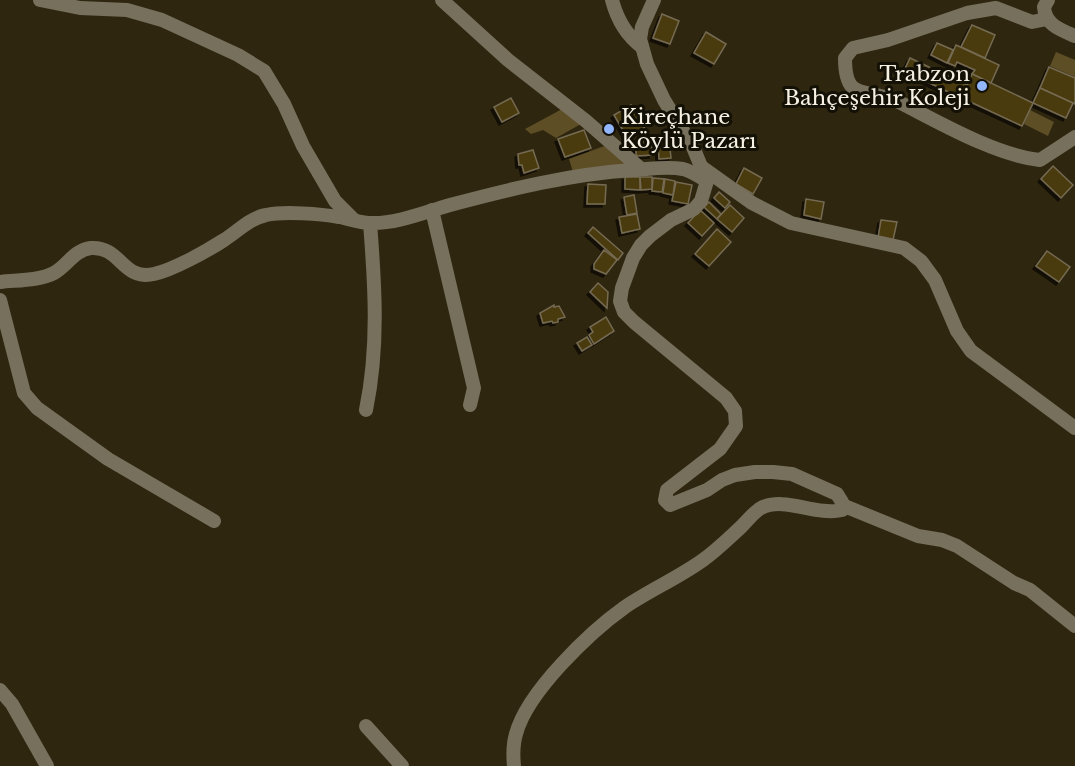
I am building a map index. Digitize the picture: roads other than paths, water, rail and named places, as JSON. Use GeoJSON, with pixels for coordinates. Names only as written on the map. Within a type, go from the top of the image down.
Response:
{"type":"FeatureCollection","features":[{"type":"Feature","properties":{"kind":"street"},"geometry":{"type":"LineString","coordinates":[[40,0],[80,8],[127,10],[162,20],[238,55],[264,71],[335,201],[354,220]]}},
{"type":"Feature","properties":{"kind":"street"},"geometry":{"type":"LineString","coordinates":[[442,0],[508,60],[586,121],[641,169]]}},
{"type":"Feature","properties":{"kind":"street"},"geometry":{"type":"LineString","coordinates":[[612,0],[630,38],[642,47]]}},
{"type":"Feature","properties":{"kind":"street"},"geometry":{"type":"LineString","coordinates":[[514,766],[516,734],[522,718],[553,674],[598,628],[651,591],[687,572],[711,554],[760,508],[775,504],[829,512],[842,510],[842,502],[837,494],[792,474],[773,472],[735,475],[707,490],[670,505],[665,500],[667,490],[720,448],[736,426],[735,411],[726,398],[624,312],[620,301],[622,288],[633,258],[641,245],[671,220],[694,209],[701,201],[705,175],[693,147],[658,89],[642,47],[640,39],[642,27],[654,0]]}},
{"type":"Feature","properties":{"kind":"street"},"geometry":{"type":"LineString","coordinates":[[1048,0],[1044,8],[1047,19],[1058,28],[1075,36]]}},
{"type":"Feature","properties":{"kind":"street"},"geometry":{"type":"LineString","coordinates":[[1047,19],[1032,22],[996,8],[948,18],[888,40],[853,48],[845,58],[848,84],[855,90],[880,94],[896,100],[1001,151],[1026,159],[1040,160],[1075,137]]}},
{"type":"Feature","properties":{"kind":"street"},"geometry":{"type":"LineString","coordinates":[[0,282],[54,273],[78,252],[90,248],[102,249],[116,256],[130,272],[141,276],[154,274],[165,271],[223,241],[264,215],[277,213],[338,217],[370,223],[396,220],[523,187],[600,172],[662,168],[685,170],[705,175],[791,223],[904,248],[921,261],[935,280],[957,331],[971,351],[1075,428]]}},
{"type":"Feature","properties":{"kind":"street"},"geometry":{"type":"LineString","coordinates":[[432,210],[474,388],[470,405]]}},
{"type":"Feature","properties":{"kind":"street"},"geometry":{"type":"LineString","coordinates":[[366,410],[372,378],[376,304],[370,223]]}},
{"type":"Feature","properties":{"kind":"street"},"geometry":{"type":"LineString","coordinates":[[0,300],[24,393],[37,408],[108,459],[214,522]]}},
{"type":"Feature","properties":{"kind":"street"},"geometry":{"type":"LineString","coordinates":[[842,505],[918,536],[942,540],[957,546],[1014,583],[1030,590],[1075,626]]}},
{"type":"Feature","properties":{"kind":"street"},"geometry":{"type":"LineString","coordinates":[[0,690],[12,704],[47,766]]}},
{"type":"Feature","properties":{"kind":"street"},"geometry":{"type":"LineString","coordinates":[[366,726],[402,766]]}},
{"type":"Feature","properties":{"kind":"place","name":"Trabzon Bahçeşehir Koleji"},"geometry":{"type":"Point","coordinates":[982,86]}},
{"type":"Feature","properties":{"kind":"place","name":"Kireçhane Köylü Pazarı"},"geometry":{"type":"Point","coordinates":[609,129]}}]}
